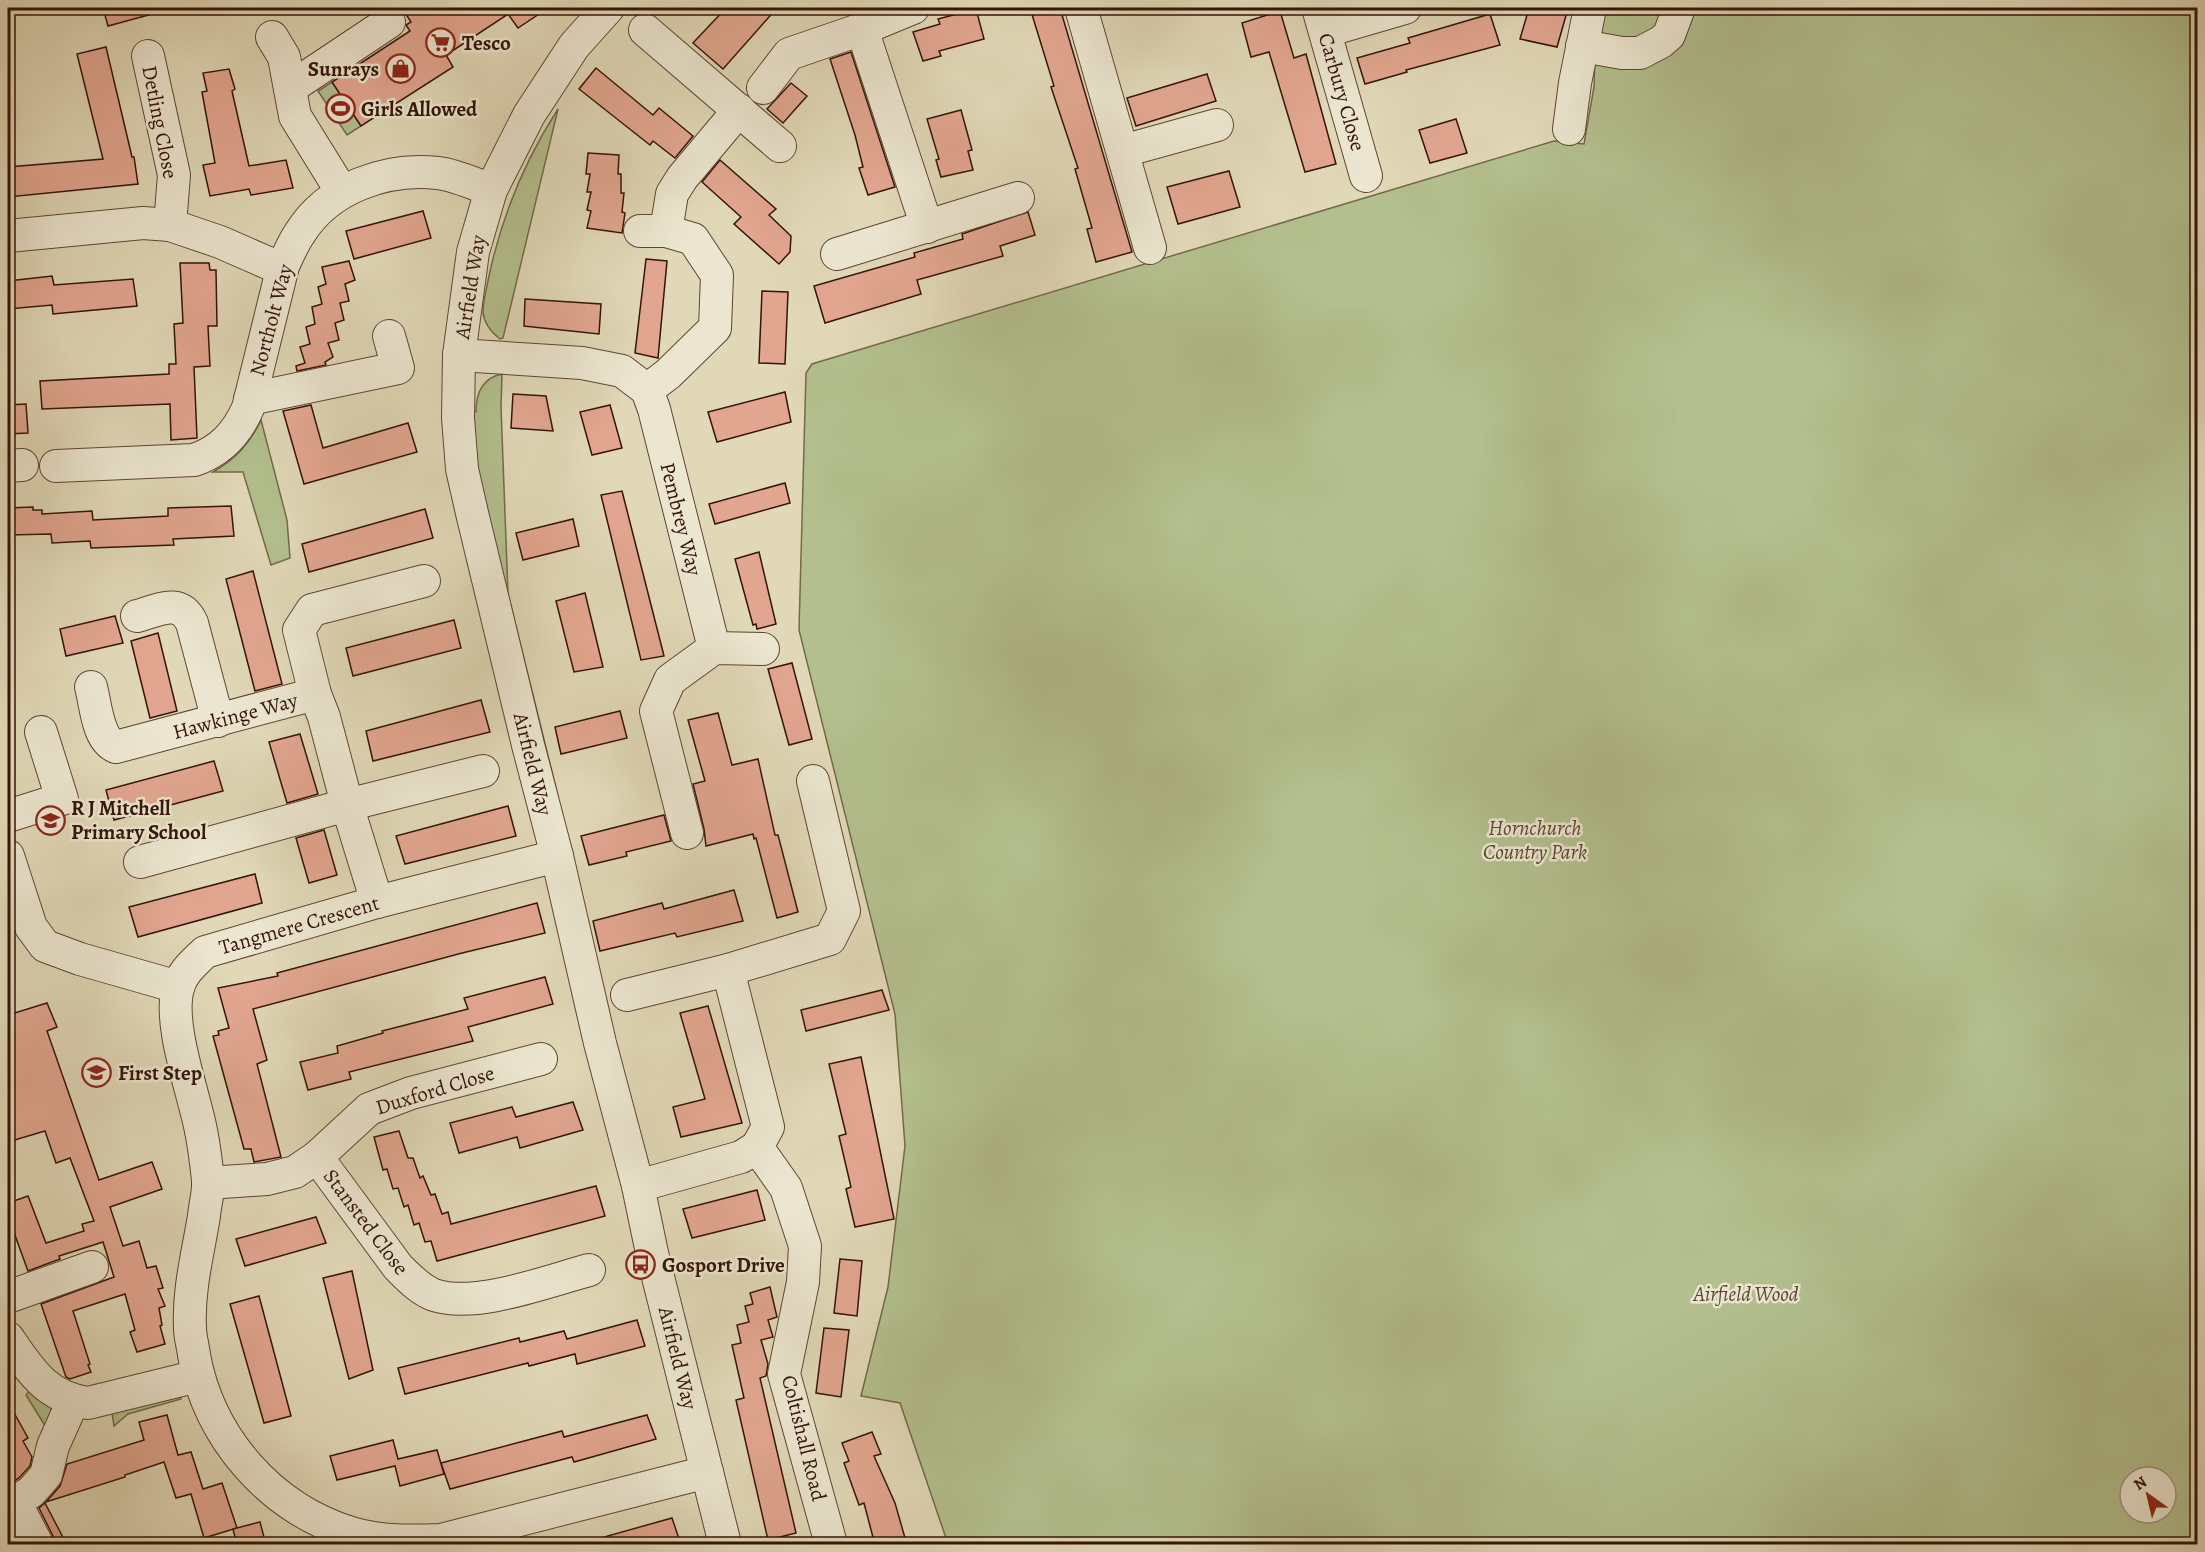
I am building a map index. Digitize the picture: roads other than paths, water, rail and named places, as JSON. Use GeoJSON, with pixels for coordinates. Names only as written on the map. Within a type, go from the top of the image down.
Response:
{"type":"FeatureCollection","features":[{"type":"Feature","properties":{"kind":"street","name":"Airfield Way"},"geometry":{"type":"LineString","coordinates":[[609,8],[574,46],[548,85],[529,115],[491,190],[473,252],[459,356],[458,418],[462,469],[557,856],[600,1044],[638,1186],[652,1253],[725,1545]]}},
{"type":"Feature","properties":{"kind":"street"},"geometry":{"type":"LineString","coordinates":[[763,88],[789,54],[862,29],[913,8]]}},
{"type":"Feature","properties":{"kind":"street"},"geometry":{"type":"LineString","coordinates":[[1081,8],[1150,248]]}},
{"type":"Feature","properties":{"kind":"street"},"geometry":{"type":"LineString","coordinates":[[1322,19],[1405,8]]}},
{"type":"Feature","properties":{"kind":"street"},"geometry":{"type":"LineString","coordinates":[[1569,129],[1590,8]]}},
{"type":"Feature","properties":{"kind":"street"},"geometry":{"type":"LineString","coordinates":[[1582,46],[1622,53],[1640,53],[1669,35],[1679,8]]}},
{"type":"Feature","properties":{"kind":"street","name":"Carbury Close"},"geometry":{"type":"LineString","coordinates":[[1322,19],[1366,176]]}},
{"type":"Feature","properties":{"kind":"street"},"geometry":{"type":"LineString","coordinates":[[290,88],[389,22]]}},
{"type":"Feature","properties":{"kind":"street"},"geometry":{"type":"LineString","coordinates":[[862,29],[927,227]]}},
{"type":"Feature","properties":{"kind":"street"},"geometry":{"type":"LineString","coordinates":[[645,30],[780,146]]}},
{"type":"Feature","properties":{"kind":"street"},"geometry":{"type":"LineString","coordinates":[[272,37],[284,57],[295,116],[342,192]]}},
{"type":"Feature","properties":{"kind":"street","name":"Detling Close"},"geometry":{"type":"LineString","coordinates":[[147,56],[174,175],[170,225]]}},
{"type":"Feature","properties":{"kind":"street"},"geometry":{"type":"LineString","coordinates":[[459,356],[582,363],[622,371],[647,390],[668,374],[715,328],[717,275],[693,239],[653,231],[682,178],[739,110]]}},
{"type":"Feature","properties":{"kind":"street"},"geometry":{"type":"LineString","coordinates":[[1123,151],[1217,125]]}},
{"type":"Feature","properties":{"kind":"street","name":"Northolt Way"},"geometry":{"type":"LineString","coordinates":[[56,466],[194,460],[204,457],[229,439],[241,424],[250,399],[283,266],[306,223],[342,192],[368,181],[403,173],[439,173],[491,190]]}},
{"type":"Feature","properties":{"kind":"street"},"geometry":{"type":"LineString","coordinates":[[837,254],[1018,198]]}},
{"type":"Feature","properties":{"kind":"street"},"geometry":{"type":"LineString","coordinates":[[8,236],[143,223],[170,225],[220,242],[268,263],[283,266]]}},
{"type":"Feature","properties":{"kind":"street"},"geometry":{"type":"LineString","coordinates":[[250,399],[398,368],[389,336]]}},
{"type":"Feature","properties":{"kind":"street","name":"Pembrey Way"},"geometry":{"type":"LineString","coordinates":[[647,390],[654,409],[714,648]]}},
{"type":"Feature","properties":{"kind":"street"},"geometry":{"type":"LineString","coordinates":[[315,694],[299,630],[312,610],[424,581]]}},
{"type":"Feature","properties":{"kind":"street"},"geometry":{"type":"LineString","coordinates":[[137,616],[174,607],[188,614],[218,721]]}},
{"type":"Feature","properties":{"kind":"street"},"geometry":{"type":"LineString","coordinates":[[687,833],[656,711],[670,680],[714,648],[763,648]]}},
{"type":"Feature","properties":{"kind":"street","name":"Hawkinge Way"},"geometry":{"type":"LineString","coordinates":[[91,687],[103,734],[109,744],[116,747],[315,694],[324,717],[347,805],[377,902]]}},
{"type":"Feature","properties":{"kind":"street"},"geometry":{"type":"LineString","coordinates":[[8,816],[62,799],[41,732]]}},
{"type":"Feature","properties":{"kind":"street"},"geometry":{"type":"LineString","coordinates":[[140,862],[257,842],[347,805],[483,771]]}},
{"type":"Feature","properties":{"kind":"street"},"geometry":{"type":"LineString","coordinates":[[627,995],[728,970],[830,939],[844,910],[813,781]]}},
{"type":"Feature","properties":{"kind":"street"},"geometry":{"type":"LineString","coordinates":[[8,856],[31,927],[45,946],[80,959],[178,987]]}},
{"type":"Feature","properties":{"kind":"street","name":"Tangmere Crescent"},"geometry":{"type":"LineString","coordinates":[[557,856],[377,902],[205,952],[188,968],[178,987],[174,1018],[201,1127],[208,1183],[191,1296],[190,1329],[198,1376],[208,1404],[223,1432],[245,1464],[273,1491],[310,1517],[351,1539],[441,1540],[707,1472]]}},
{"type":"Feature","properties":{"kind":"street"},"geometry":{"type":"LineString","coordinates":[[638,1186],[741,1157],[758,1147],[768,1126],[728,970]]}},
{"type":"Feature","properties":{"kind":"street","name":"Duxford Close"},"geometry":{"type":"LineString","coordinates":[[208,1183],[267,1179],[295,1172],[317,1157],[369,1109],[411,1093],[541,1059]]}},
{"type":"Feature","properties":{"kind":"street","name":"Coltishall Road"},"geometry":{"type":"LineString","coordinates":[[758,1147],[786,1188],[805,1246],[803,1282],[784,1374],[831,1545]]}},
{"type":"Feature","properties":{"kind":"street","name":"Stansted Close"},"geometry":{"type":"LineString","coordinates":[[317,1157],[398,1267],[413,1283],[432,1295],[450,1299],[472,1299],[589,1270]]}},
{"type":"Feature","properties":{"kind":"street"},"geometry":{"type":"LineString","coordinates":[[8,1297],[92,1267]]}},
{"type":"Feature","properties":{"kind":"street"},"geometry":{"type":"LineString","coordinates":[[8,1338],[30,1369],[48,1387],[74,1401],[88,1403],[198,1376]]}},
{"type":"Feature","properties":{"kind":"street"},"geometry":{"type":"LineString","coordinates":[[38,1545],[15,1502],[31,1492],[46,1475],[53,1446],[74,1401]]}},
{"type":"Feature","properties":{"kind":"place","name":"Tesco"},"geometry":{"type":"Point","coordinates":[441,43]}},
{"type":"Feature","properties":{"kind":"place","name":"Sunrays"},"geometry":{"type":"Point","coordinates":[400,69]}},
{"type":"Feature","properties":{"kind":"place","name":"Girls Allowed"},"geometry":{"type":"Point","coordinates":[340,109]}},
{"type":"Feature","properties":{"kind":"place","name":"R J Mitchell Primary School"},"geometry":{"type":"Point","coordinates":[50,820]}},
{"type":"Feature","properties":{"kind":"place","name":"First Step"},"geometry":{"type":"Point","coordinates":[97,1073]}},
{"type":"Feature","properties":{"kind":"place","name":"Gosport Drive"},"geometry":{"type":"Point","coordinates":[641,1265]}},
{"type":"Feature","properties":{"kind":"park label","name":"Hornchurch Country Park"},"geometry":{"type":"Point","coordinates":[1535,840]}},
{"type":"Feature","properties":{"kind":"park label","name":"Airfield Wood"},"geometry":{"type":"Point","coordinates":[1746,1294]}}]}
